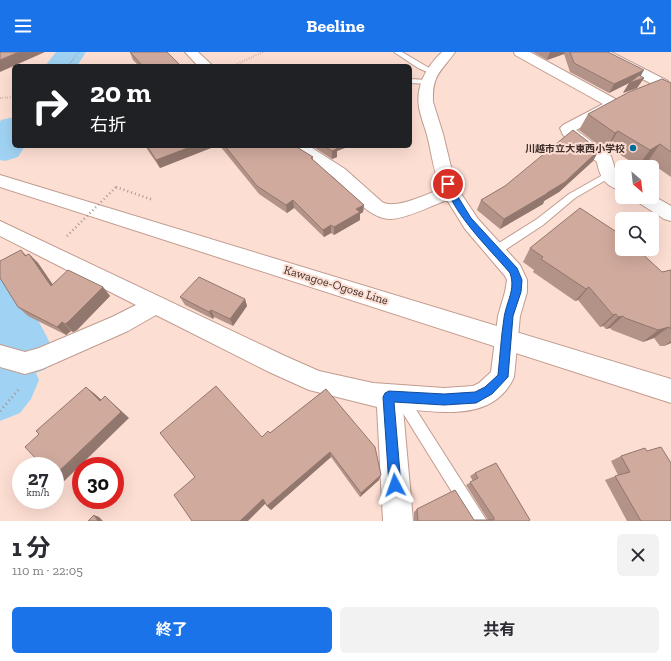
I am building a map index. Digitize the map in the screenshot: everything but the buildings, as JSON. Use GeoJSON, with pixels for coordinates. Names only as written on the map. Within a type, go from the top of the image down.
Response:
{"type":"FeatureCollection","features":[{"type":"Feature","properties":{"kind":"main road","name":"Kawagoe-Ogose Line"},"geometry":{"type":"LineString","coordinates":[[0,181],[671,391]]}},
{"type":"Feature","properties":{"kind":"street"},"geometry":{"type":"LineString","coordinates":[[191,52],[204,64]]}},
{"type":"Feature","properties":{"kind":"street"},"geometry":{"type":"LineString","coordinates":[[0,228],[155,305],[277,364],[318,382],[373,395],[444,400],[476,398],[488,391],[502,377],[509,316],[516,292],[517,280],[513,271],[468,220],[451,192],[445,175],[427,110],[426,97],[430,77],[440,60],[449,52]]}},
{"type":"Feature","properties":{"kind":"street"},"geometry":{"type":"LineString","coordinates":[[520,52],[614,104]]}},
{"type":"Feature","properties":{"kind":"street"},"geometry":{"type":"LineString","coordinates":[[601,52],[664,84],[614,104],[568,128],[568,132],[605,160],[608,175],[615,180]]}},
{"type":"Feature","properties":{"kind":"street"},"geometry":{"type":"LineString","coordinates":[[301,148],[318,161],[339,173],[376,208],[382,211],[390,213],[398,211],[451,192]]}},
{"type":"Feature","properties":{"kind":"street"},"geometry":{"type":"LineString","coordinates":[[654,204],[671,214]]}},
{"type":"Feature","properties":{"kind":"street"},"geometry":{"type":"LineString","coordinates":[[0,356],[25,364],[120,324],[155,305]]}},
{"type":"Feature","properties":{"kind":"street"},"geometry":{"type":"LineString","coordinates":[[395,397],[398,521]]}},
{"type":"Feature","properties":{"kind":"lane"},"geometry":{"type":"LineString","coordinates":[[397,52],[420,67],[430,77]]}},
{"type":"Feature","properties":{"kind":"lane"},"geometry":{"type":"LineString","coordinates":[[412,81],[430,77]]}},
{"type":"Feature","properties":{"kind":"lane"},"geometry":{"type":"LineString","coordinates":[[495,251],[540,222],[572,196],[608,175]]}},
{"type":"Feature","properties":{"kind":"lane"},"geometry":{"type":"LineString","coordinates":[[395,397],[479,521]]}},
{"type":"Feature","properties":{"kind":"path"},"geometry":{"type":"LineString","coordinates":[[70,64],[79,52]]}},
{"type":"Feature","properties":{"kind":"path"},"geometry":{"type":"LineString","coordinates":[[237,64],[263,52]]}},
{"type":"Feature","properties":{"kind":"path"},"geometry":{"type":"LineString","coordinates":[[0,98],[12,96]]}},
{"type":"Feature","properties":{"kind":"path"},"geometry":{"type":"LineString","coordinates":[[67,236],[116,187],[153,200]]}},
{"type":"Feature","properties":{"kind":"waterway"},"geometry":{"type":"LineString","coordinates":[[62,64],[71,52]]}},
{"type":"Feature","properties":{"kind":"waterway"},"geometry":{"type":"LineString","coordinates":[[5,149],[12,133]]}},
{"type":"Feature","properties":{"kind":"waterway"},"geometry":{"type":"LineString","coordinates":[[0,299],[27,352]]}},
{"type":"Feature","properties":{"kind":"waterway"},"geometry":{"type":"LineString","coordinates":[[0,393],[11,380]]}},
{"type":"Feature","properties":{"kind":"place","name":"川越市立大東西小学校"},"geometry":{"type":"Point","coordinates":[633,148]}},
{"type":"Feature","properties":{"kind":"route"},"geometry":{"type":"LineString","coordinates":[[395,485],[389,397],[444,400],[476,398],[488,391],[502,377],[509,316],[516,292],[517,280],[513,271],[468,220],[451,192],[448,184]]}}]}
